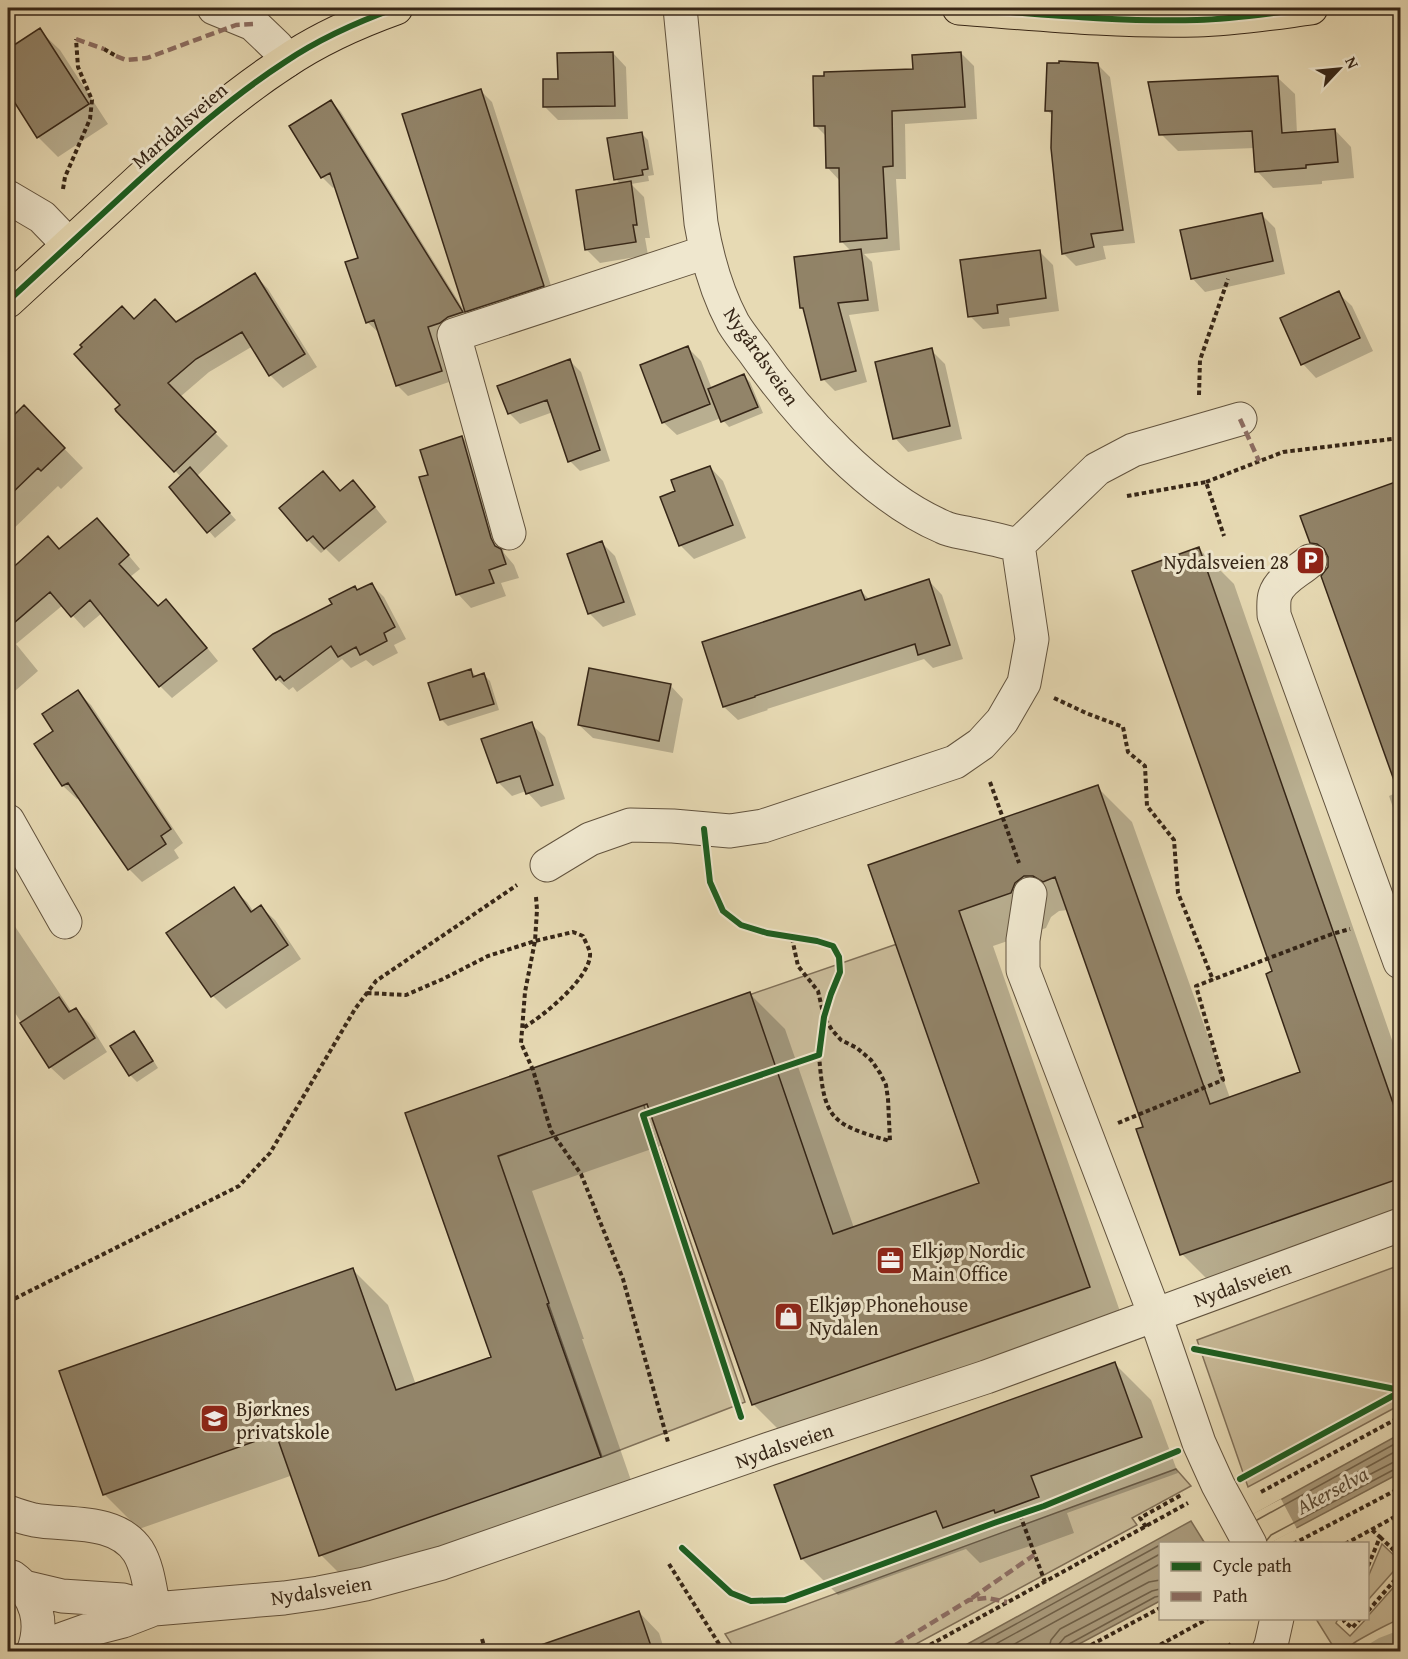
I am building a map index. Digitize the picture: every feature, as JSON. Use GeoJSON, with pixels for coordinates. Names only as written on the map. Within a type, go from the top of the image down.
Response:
{"type":"FeatureCollection","features":[{"type":"Feature","properties":{"kind":"main road","name":"Maridalsveien"},"geometry":{"type":"LineString","coordinates":[[8,301],[191,133],[251,85],[320,41],[363,20],[396,8]]}},
{"type":"Feature","properties":{"kind":"main road"},"geometry":{"type":"LineString","coordinates":[[959,8],[1116,19],[1186,20],[1264,15],[1311,8]]}},
{"type":"Feature","properties":{"kind":"street"},"geometry":{"type":"LineString","coordinates":[[214,8],[254,24],[277,47],[286,61]]}},
{"type":"Feature","properties":{"kind":"street","name":"Nygårdsveien"},"geometry":{"type":"LineString","coordinates":[[680,8],[706,252],[713,278],[733,323],[760,362],[812,425],[862,473],[890,495],[918,514],[945,528],[1018,545]]}},
{"type":"Feature","properties":{"kind":"street"},"geometry":{"type":"LineString","coordinates":[[8,197],[42,217],[69,244]]}},
{"type":"Feature","properties":{"kind":"street"},"geometry":{"type":"LineString","coordinates":[[509,533],[454,335],[706,252]]}},
{"type":"Feature","properties":{"kind":"street"},"geometry":{"type":"LineString","coordinates":[[540,870],[590,838],[630,825],[730,831],[764,826],[956,762],[981,744],[1002,721],[1024,683],[1032,639],[1018,545],[1097,469],[1133,450],[1239,419]]}},
{"type":"Feature","properties":{"kind":"street"},"geometry":{"type":"LineString","coordinates":[[1310,561],[1282,581],[1275,595],[1274,615],[1401,962]]}},
{"type":"Feature","properties":{"kind":"street"},"geometry":{"type":"LineString","coordinates":[[8,821],[65,922]]}},
{"type":"Feature","properties":{"kind":"street"},"geometry":{"type":"LineString","coordinates":[[1030,894],[1023,940],[1023,970],[1155,1315],[1199,1443],[1244,1533]]}},
{"type":"Feature","properties":{"kind":"street","name":"Nydalsveien"},"geometry":{"type":"LineString","coordinates":[[33,1651],[153,1609],[307,1595],[365,1584],[442,1563],[769,1449],[986,1377],[1401,1225]]}},
{"type":"Feature","properties":{"kind":"street"},"geometry":{"type":"LineString","coordinates":[[8,1512],[33,1520],[108,1529],[123,1536],[137,1550],[145,1567],[153,1609]]}},
{"type":"Feature","properties":{"kind":"street"},"geometry":{"type":"LineString","coordinates":[[16,1581],[35,1607],[38,1618],[37,1640],[33,1651]]}},
{"type":"Feature","properties":{"kind":"street","name":"Nydalsveien"},"geometry":{"type":"LineString","coordinates":[[16,1581],[63,1596],[123,1600],[153,1609]]}},
{"type":"Feature","properties":{"kind":"street"},"geometry":{"type":"LineString","coordinates":[[1268,1652],[1277,1620]]}},
{"type":"Feature","properties":{"kind":"path"},"geometry":{"type":"LineString","coordinates":[[62,198],[65,177],[90,119],[92,100],[78,67],[76,39]]}},
{"type":"Feature","properties":{"kind":"path"},"geometry":{"type":"LineString","coordinates":[[104,49],[116,56]]}},
{"type":"Feature","properties":{"kind":"path"},"geometry":{"type":"LineString","coordinates":[[1198,431],[1200,360],[1228,279]]}},
{"type":"Feature","properties":{"kind":"path"},"geometry":{"type":"LineString","coordinates":[[1069,496],[1087,502],[1206,482],[1283,452],[1401,438]]}},
{"type":"Feature","properties":{"kind":"path"},"geometry":{"type":"LineString","coordinates":[[1206,482],[1224,536]]}},
{"type":"Feature","properties":{"kind":"path"},"geometry":{"type":"LineString","coordinates":[[1086,713],[1123,727],[1128,752],[1145,766],[1147,806],[1174,840],[1178,893],[1213,980]]}},
{"type":"Feature","properties":{"kind":"path"},"geometry":{"type":"LineString","coordinates":[[987,775],[1030,894]]}},
{"type":"Feature","properties":{"kind":"path"},"geometry":{"type":"LineString","coordinates":[[540,870],[535,941],[525,993],[521,1043],[533,1070],[551,1131],[581,1174],[623,1279],[668,1442]]}},
{"type":"Feature","properties":{"kind":"path"},"geometry":{"type":"LineString","coordinates":[[8,1302],[239,1186],[270,1153],[355,1009],[376,981],[540,870]]}},
{"type":"Feature","properties":{"kind":"path"},"geometry":{"type":"LineString","coordinates":[[1137,1114],[1223,1080],[1196,986],[1353,928]]}},
{"type":"Feature","properties":{"kind":"path"},"geometry":{"type":"LineString","coordinates":[[367,993],[406,994],[488,956],[573,932],[583,936],[590,954],[585,972],[565,995],[536,1021],[522,1029]]}},
{"type":"Feature","properties":{"kind":"path"},"geometry":{"type":"LineString","coordinates":[[783,936],[800,939]]}},
{"type":"Feature","properties":{"kind":"path"},"geometry":{"type":"LineString","coordinates":[[792,938],[798,966],[818,991],[824,1017],[841,1040],[857,1048],[871,1060],[880,1072],[886,1085],[890,1141],[849,1128],[836,1119],[827,1108],[821,1087],[820,1046]]}},
{"type":"Feature","properties":{"kind":"path"},"geometry":{"type":"LineString","coordinates":[[823,1026],[828,1005]]}},
{"type":"Feature","properties":{"kind":"path"},"geometry":{"type":"LineString","coordinates":[[808,1059],[819,1055]]}},
{"type":"Feature","properties":{"kind":"path"},"geometry":{"type":"LineString","coordinates":[[1384,1401],[1401,1392]]}},
{"type":"Feature","properties":{"kind":"path"},"geometry":{"type":"LineString","coordinates":[[1394,1396],[1401,1408]]}},
{"type":"Feature","properties":{"kind":"path"},"geometry":{"type":"LineString","coordinates":[[1260,1493],[1401,1417]]}},
{"type":"Feature","properties":{"kind":"path"},"geometry":{"type":"LineString","coordinates":[[1297,1542],[1401,1488]]}},
{"type":"Feature","properties":{"kind":"path"},"geometry":{"type":"LineString","coordinates":[[1146,1527],[1140,1518],[1186,1492]]}},
{"type":"Feature","properties":{"kind":"path"},"geometry":{"type":"LineString","coordinates":[[917,1652],[1176,1510]]}},
{"type":"Feature","properties":{"kind":"path"},"geometry":{"type":"LineString","coordinates":[[1011,1517],[1028,1512]]}},
{"type":"Feature","properties":{"kind":"path"},"geometry":{"type":"LineString","coordinates":[[1348,1542],[1401,1514]]}},
{"type":"Feature","properties":{"kind":"path"},"geometry":{"type":"LineString","coordinates":[[1020,1515],[1045,1582]]}},
{"type":"Feature","properties":{"kind":"path"},"geometry":{"type":"LineString","coordinates":[[1371,1529],[1401,1556]]}},
{"type":"Feature","properties":{"kind":"path"},"geometry":{"type":"LineString","coordinates":[[1369,1564],[1380,1537]]}},
{"type":"Feature","properties":{"kind":"path"},"geometry":{"type":"LineString","coordinates":[[669,1564],[724,1652]]}},
{"type":"Feature","properties":{"kind":"path"},"geometry":{"type":"LineString","coordinates":[[1369,1610],[1401,1574]]}},
{"type":"Feature","properties":{"kind":"path"},"geometry":{"type":"LineString","coordinates":[[1078,1652],[1159,1609]]}},
{"type":"Feature","properties":{"kind":"path"},"geometry":{"type":"LineString","coordinates":[[1147,1652],[1205,1620]]}},
{"type":"Feature","properties":{"kind":"path"},"geometry":{"type":"LineString","coordinates":[[1344,1620],[1352,1629],[1359,1620]]}},
{"type":"Feature","properties":{"kind":"path"},"geometry":{"type":"LineString","coordinates":[[483,1639],[486,1652]]}},
{"type":"Feature","properties":{"kind":"path"},"geometry":{"type":"LineString","coordinates":[[1162,1644],[1182,1652]]}},
{"type":"Feature","properties":{"kind":"shaded area"},"geometry":{"type":"Polygon","coordinates":[[[897,944],[980,1185],[832,1236],[749,995],[897,944]]]}},
{"type":"Feature","properties":{"kind":"shaded area"},"geometry":{"type":"Polygon","coordinates":[[[511,1078],[643,1103],[745,1402],[602,1457],[497,1157],[534,1143],[511,1078]]]}},
{"type":"Feature","properties":{"kind":"shaded area"},"geometry":{"type":"Polygon","coordinates":[[[1400,1265],[1400,1405],[1248,1487],[1197,1340],[1400,1265]]]}},
{"type":"Feature","properties":{"kind":"shaded area"},"geometry":{"type":"Polygon","coordinates":[[[1176,1469],[1191,1486],[1132,1518],[1137,1525],[903,1651],[736,1651],[725,1634],[1176,1469]]]}},
{"type":"Feature","properties":{"kind":"shaded area"},"geometry":{"type":"Polygon","coordinates":[[[1382,1544],[1400,1561],[1400,1564],[1369,1599],[1369,1575],[1382,1544]]]}},
{"type":"Feature","properties":{"kind":"shaded area"},"geometry":{"type":"Polygon","coordinates":[[[1400,1580],[1400,1619],[1344,1650],[1336,1651],[1317,1620],[1338,1620],[1336,1623],[1350,1636],[1365,1620],[1369,1620],[1369,1615],[1400,1580]]]}},
{"type":"Feature","properties":{"kind":"water","name":"Akerselva"},"geometry":{"type":"Polygon","coordinates":[[[1400,1434],[1400,1473],[1270,1542],[1204,1542],[1400,1434]]]}},
{"type":"Feature","properties":{"kind":"water"},"geometry":{"type":"Polygon","coordinates":[[[1191,1521],[1204,1542],[1159,1542],[1159,1602],[1066,1651],[953,1652],[1191,1521]]]}},
{"type":"Feature","properties":{"kind":"pier"},"geometry":{"type":"Polygon","coordinates":[[[1281,1499],[1297,1529],[1272,1542],[1205,1542],[1204,1540],[1281,1499]]]}},
{"type":"Feature","properties":{"kind":"building"},"geometry":{"type":"Polygon","coordinates":[[[40,28],[89,104],[37,138],[8,92],[8,49],[40,28]]]}},
{"type":"Feature","properties":{"kind":"building"},"geometry":{"type":"Polygon","coordinates":[[[613,52],[615,106],[543,107],[543,79],[558,79],[557,53],[613,52]]]}},
{"type":"Feature","properties":{"kind":"building"},"geometry":{"type":"Polygon","coordinates":[[[961,52],[965,107],[892,111],[893,166],[883,167],[887,238],[840,242],[839,168],[826,168],[825,126],[814,126],[813,76],[824,76],[824,72],[913,69],[912,55],[961,52]]]}},
{"type":"Feature","properties":{"kind":"building"},"geometry":{"type":"Polygon","coordinates":[[[1059,61],[1098,63],[1123,230],[1091,234],[1094,247],[1062,254],[1051,148],[1052,111],[1045,111],[1047,63],[1059,63],[1059,61]]]}},
{"type":"Feature","properties":{"kind":"building"},"geometry":{"type":"Polygon","coordinates":[[[1278,76],[1282,133],[1335,129],[1338,162],[1306,165],[1306,168],[1255,172],[1252,131],[1159,135],[1148,82],[1278,76]]]}},
{"type":"Feature","properties":{"kind":"building"},"geometry":{"type":"Polygon","coordinates":[[[481,89],[544,286],[465,312],[402,114],[481,89]]]}},
{"type":"Feature","properties":{"kind":"building"},"geometry":{"type":"Polygon","coordinates":[[[331,100],[463,312],[428,327],[442,371],[396,386],[374,320],[366,323],[345,262],[358,258],[330,173],[321,178],[289,126],[331,100]]]}},
{"type":"Feature","properties":{"kind":"building"},"geometry":{"type":"Polygon","coordinates":[[[642,132],[648,169],[642,170],[643,175],[614,180],[607,138],[642,132]]]}},
{"type":"Feature","properties":{"kind":"building"},"geometry":{"type":"Polygon","coordinates":[[[631,181],[637,225],[633,225],[636,242],[585,250],[576,190],[631,181]]]}},
{"type":"Feature","properties":{"kind":"building"},"geometry":{"type":"Polygon","coordinates":[[[1262,213],[1273,261],[1191,279],[1180,230],[1262,213]]]}},
{"type":"Feature","properties":{"kind":"building"},"geometry":{"type":"Polygon","coordinates":[[[861,249],[868,300],[838,303],[856,371],[821,380],[803,308],[800,308],[794,257],[861,249]]]}},
{"type":"Feature","properties":{"kind":"building"},"geometry":{"type":"Polygon","coordinates":[[[1040,250],[1046,298],[997,305],[998,313],[968,317],[960,260],[1040,250]]]}},
{"type":"Feature","properties":{"kind":"building"},"geometry":{"type":"Polygon","coordinates":[[[255,273],[305,354],[269,376],[242,332],[196,359],[168,383],[216,432],[174,472],[116,411],[115,409],[120,405],[74,354],[82,347],[80,345],[122,306],[134,319],[155,299],[176,322],[255,273]]]}},
{"type":"Feature","properties":{"kind":"building"},"geometry":{"type":"Polygon","coordinates":[[[1339,291],[1360,338],[1301,365],[1280,318],[1339,291]]]}},
{"type":"Feature","properties":{"kind":"building"},"geometry":{"type":"Polygon","coordinates":[[[688,346],[710,404],[662,423],[640,365],[688,346]]]}},
{"type":"Feature","properties":{"kind":"building"},"geometry":{"type":"Polygon","coordinates":[[[932,348],[950,426],[893,439],[875,362],[932,348]]]}},
{"type":"Feature","properties":{"kind":"building"},"geometry":{"type":"Polygon","coordinates":[[[570,359],[600,450],[568,462],[547,400],[508,414],[497,386],[570,359]]]}},
{"type":"Feature","properties":{"kind":"building"},"geometry":{"type":"Polygon","coordinates":[[[744,374],[758,407],[721,422],[708,389],[744,374]]]}},
{"type":"Feature","properties":{"kind":"building"},"geometry":{"type":"Polygon","coordinates":[[[24,405],[65,448],[41,471],[38,468],[8,497],[8,421],[24,405]]]}},
{"type":"Feature","properties":{"kind":"building"},"geometry":{"type":"Polygon","coordinates":[[[462,436],[491,538],[495,546],[501,549],[506,564],[489,570],[494,583],[456,595],[419,477],[428,475],[420,450],[462,436]]]}},
{"type":"Feature","properties":{"kind":"building"},"geometry":{"type":"Polygon","coordinates":[[[710,466],[733,525],[679,546],[660,497],[675,491],[671,480],[710,466]]]}},
{"type":"Feature","properties":{"kind":"building"},"geometry":{"type":"Polygon","coordinates":[[[190,467],[230,513],[207,533],[169,487],[190,467]]]}},
{"type":"Feature","properties":{"kind":"building"},"geometry":{"type":"Polygon","coordinates":[[[323,471],[340,491],[353,480],[375,507],[324,549],[313,536],[307,541],[279,508],[323,471]]]}},
{"type":"Feature","properties":{"kind":"building"},"geometry":{"type":"Polygon","coordinates":[[[1401,480],[1401,785],[1396,786],[1321,576],[1328,567],[1328,557],[1324,549],[1317,544],[1310,543],[1300,516],[1401,480]]]}},
{"type":"Feature","properties":{"kind":"building"},"geometry":{"type":"Polygon","coordinates":[[[97,518],[129,555],[119,564],[158,606],[166,599],[207,648],[159,687],[90,600],[71,617],[50,592],[8,628],[8,572],[48,536],[59,549],[97,518]]]}},
{"type":"Feature","properties":{"kind":"building"},"geometry":{"type":"Polygon","coordinates":[[[602,541],[624,602],[588,614],[567,554],[602,541]]]}},
{"type":"Feature","properties":{"kind":"building"},"geometry":{"type":"Polygon","coordinates":[[[1199,547],[1401,1126],[1401,1178],[1180,1255],[1136,1129],[1143,1127],[1055,877],[1043,882],[1033,876],[1024,876],[1015,883],[1011,893],[959,911],[1090,1287],[752,1405],[647,1104],[498,1156],[601,1457],[319,1556],[276,1434],[103,1495],[59,1371],[353,1268],[396,1390],[491,1357],[405,1113],[750,992],[833,1234],[979,1183],[868,865],[1098,785],[1210,1104],[1300,1072],[1266,974],[1272,971],[1132,571],[1199,547]]]}},
{"type":"Feature","properties":{"kind":"building"},"geometry":{"type":"Polygon","coordinates":[[[929,579],[950,645],[918,655],[915,644],[723,707],[702,642],[861,590],[865,600],[929,579]]]}},
{"type":"Feature","properties":{"kind":"building"},"geometry":{"type":"Polygon","coordinates":[[[372,583],[395,627],[384,633],[387,641],[360,655],[356,647],[338,657],[331,646],[284,681],[280,676],[276,680],[253,649],[273,634],[332,604],[329,599],[355,586],[357,590],[372,583]]]}},
{"type":"Feature","properties":{"kind":"building"},"geometry":{"type":"Polygon","coordinates":[[[589,668],[671,684],[659,741],[578,725],[589,668]]]}},
{"type":"Feature","properties":{"kind":"building"},"geometry":{"type":"Polygon","coordinates":[[[471,669],[473,677],[484,673],[494,704],[440,720],[428,683],[471,669]]]}},
{"type":"Feature","properties":{"kind":"building"},"geometry":{"type":"Polygon","coordinates":[[[78,690],[171,829],[161,836],[166,844],[128,870],[68,783],[62,786],[34,744],[53,731],[42,714],[78,690]]]}},
{"type":"Feature","properties":{"kind":"building"},"geometry":{"type":"Polygon","coordinates":[[[532,722],[553,785],[526,794],[520,776],[497,783],[481,739],[532,722]]]}},
{"type":"Feature","properties":{"kind":"building"},"geometry":{"type":"Polygon","coordinates":[[[234,887],[251,912],[261,905],[288,945],[211,997],[166,933],[234,887]]]}},
{"type":"Feature","properties":{"kind":"building"},"geometry":{"type":"Polygon","coordinates":[[[59,997],[69,1012],[76,1008],[95,1038],[49,1068],[20,1023],[59,997]]]}},
{"type":"Feature","properties":{"kind":"building"},"geometry":{"type":"Polygon","coordinates":[[[134,1031],[153,1061],[129,1076],[110,1046],[134,1031]]]}},
{"type":"Feature","properties":{"kind":"building"},"geometry":{"type":"Polygon","coordinates":[[[1115,1362],[1142,1437],[1031,1476],[1039,1497],[995,1513],[994,1510],[943,1528],[936,1511],[801,1559],[774,1485],[1115,1362]]]}},
{"type":"Feature","properties":{"kind":"building"},"geometry":{"type":"Polygon","coordinates":[[[639,1611],[653,1652],[536,1652],[535,1647],[639,1611]]]}},
{"type":"Feature","properties":{"kind":"marked path"},"geometry":{"type":"LineString","coordinates":[[116,56],[126,60],[147,58],[236,25],[253,24]]}},
{"type":"Feature","properties":{"kind":"marked path"},"geometry":{"type":"LineString","coordinates":[[76,39],[104,49]]}},
{"type":"Feature","properties":{"kind":"marked path"},"geometry":{"type":"LineString","coordinates":[[1240,419],[1259,461]]}},
{"type":"Feature","properties":{"kind":"marked path"},"geometry":{"type":"LineString","coordinates":[[972,1598],[1034,1555]]}},
{"type":"Feature","properties":{"kind":"marked path"},"geometry":{"type":"LineString","coordinates":[[884,1652],[969,1600],[987,1598],[1007,1602]]}},
{"type":"Feature","properties":{"kind":"cycle path"},"geometry":{"type":"LineString","coordinates":[[8,301],[172,151],[246,90],[285,62],[325,38],[396,8]]}},
{"type":"Feature","properties":{"kind":"cycle path"},"geometry":{"type":"LineString","coordinates":[[959,8],[1138,20],[1226,18],[1311,8]]}},
{"type":"Feature","properties":{"kind":"cycle path"},"geometry":{"type":"LineString","coordinates":[[704,829],[710,882],[723,911],[741,925],[767,933],[817,941],[833,946],[839,957],[840,972],[824,1017],[819,1055],[643,1115],[741,1417]]}},
{"type":"Feature","properties":{"kind":"cycle path"},"geometry":{"type":"LineString","coordinates":[[1194,1349],[1400,1390]]}},
{"type":"Feature","properties":{"kind":"cycle path"},"geometry":{"type":"LineString","coordinates":[[1240,1479],[1400,1392]]}},
{"type":"Feature","properties":{"kind":"cycle path"},"geometry":{"type":"LineString","coordinates":[[682,1548],[731,1593],[751,1601],[785,1600],[1044,1506],[1178,1451]]}},
{"type":"Feature","properties":{"kind":"place","name":"Nydalsveien 28"},"geometry":{"type":"Point","coordinates":[1310,561]}},
{"type":"Feature","properties":{"kind":"place","name":"Elkjøp Nordic Main Office"},"geometry":{"type":"Point","coordinates":[891,1261]}},
{"type":"Feature","properties":{"kind":"place","name":"Elkjøp Phonehouse Nydalen"},"geometry":{"type":"Point","coordinates":[788,1316]}},
{"type":"Feature","properties":{"kind":"place","name":"Bjørknes privatskole"},"geometry":{"type":"Point","coordinates":[215,1419]}}]}
